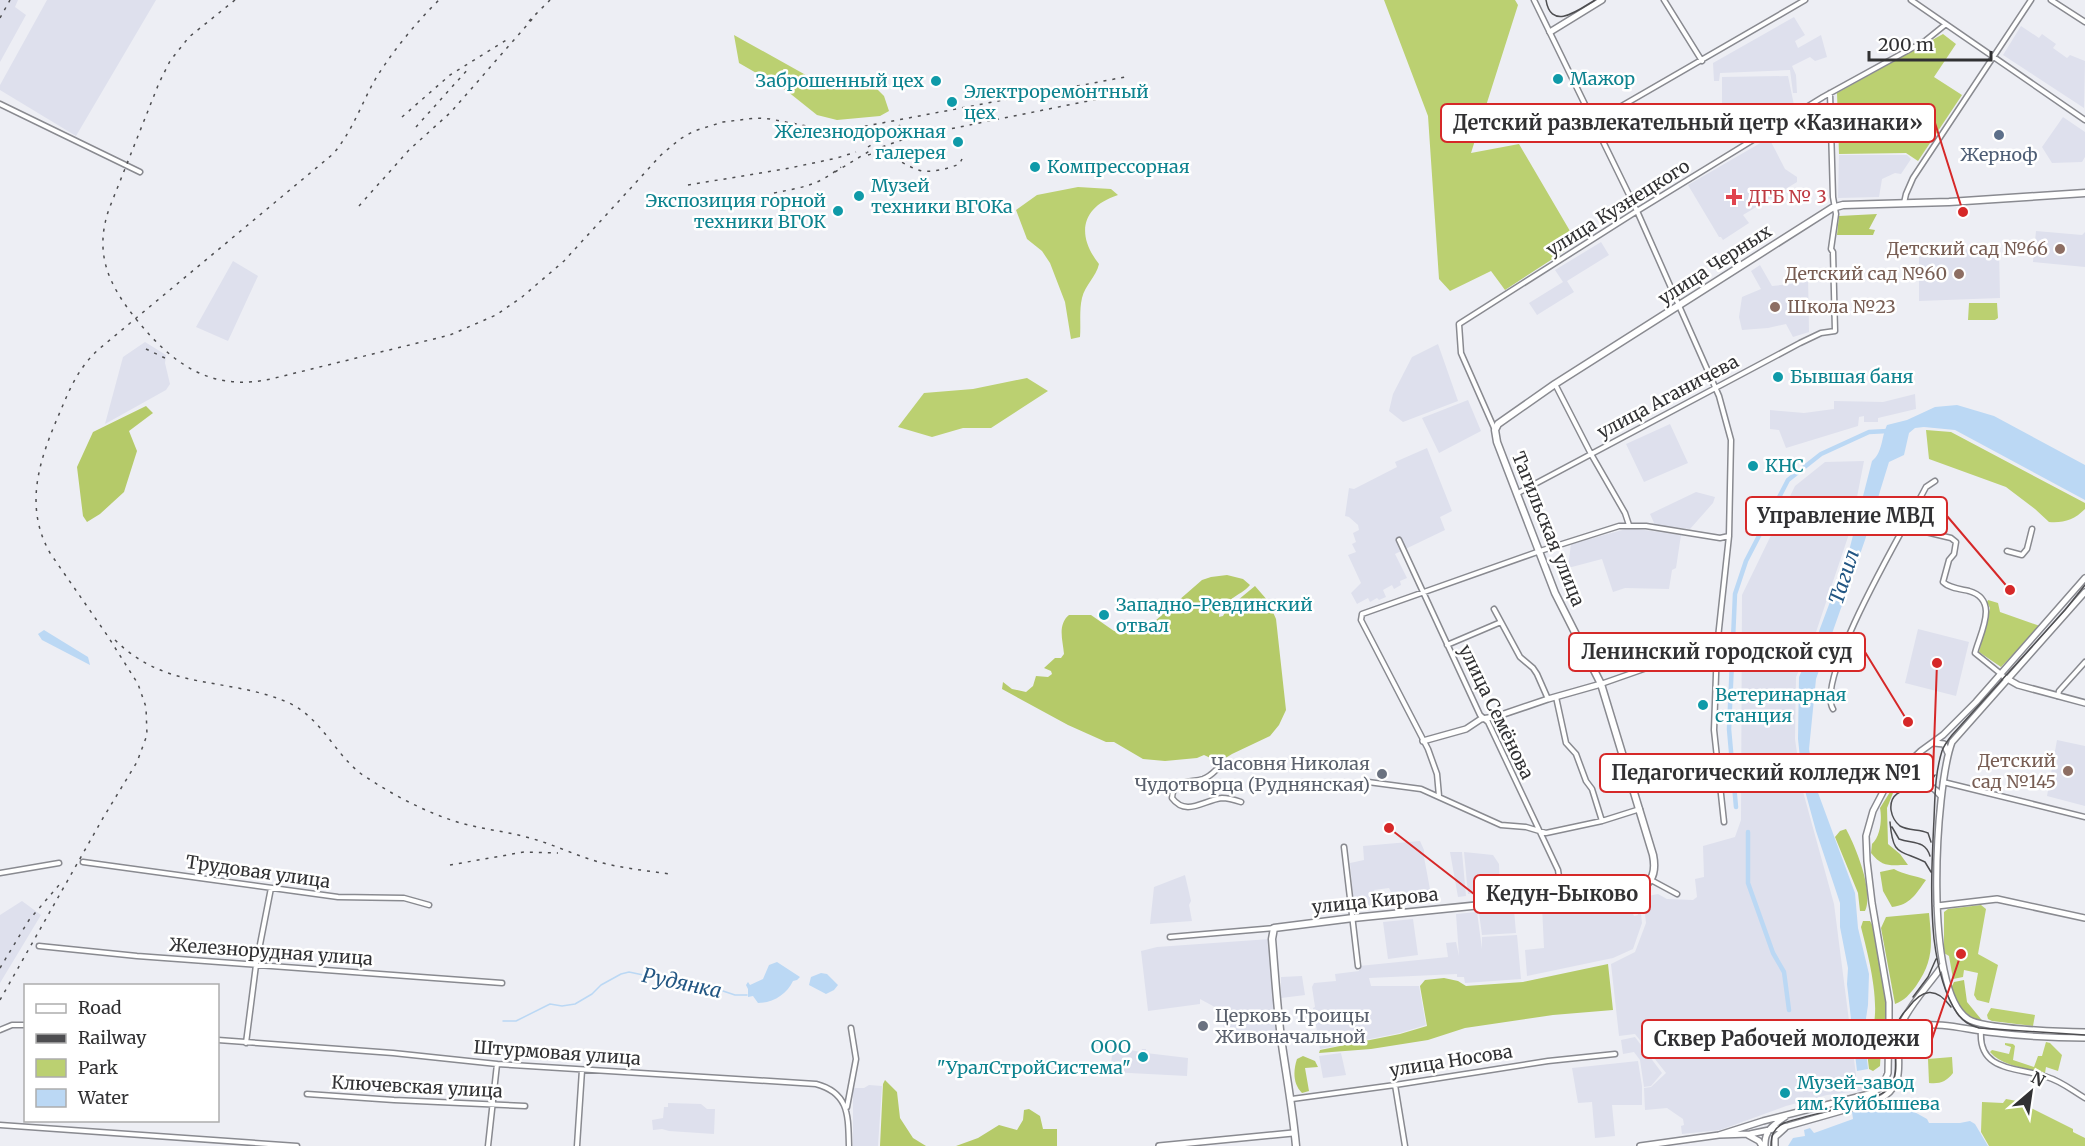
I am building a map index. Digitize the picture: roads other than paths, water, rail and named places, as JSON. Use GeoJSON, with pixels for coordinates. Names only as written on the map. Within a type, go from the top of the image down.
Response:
{"type":"FeatureCollection","features":[{"type":"Feature","properties":{"kind":"main road"},"geometry":{"type":"LineString","coordinates":[[1550,32],[1602,0]]}},
{"type":"Feature","properties":{"kind":"main road","name":"улица Черных"},"geometry":{"type":"LineString","coordinates":[[1495,430],[1502,421],[1555,384],[1823,212],[1835,207],[2085,193]]}},
{"type":"Feature","properties":{"kind":"main road","name":"Тагильская улица"},"geometry":{"type":"LineString","coordinates":[[1495,430],[1497,442],[1564,613],[1601,684],[1654,862],[1652,880]]}},
{"type":"Feature","properties":{"kind":"main road"},"geometry":{"type":"LineString","coordinates":[[1719,1135],[1738,1127],[1869,1094],[1882,1087],[1888,1073],[1889,1002],[1872,903],[1866,836],[1873,811],[1887,785],[1959,718],[2082,585],[2085,578]]}},
{"type":"Feature","properties":{"kind":"main road"},"geometry":{"type":"LineString","coordinates":[[2084,594],[1959,733],[1948,753],[1941,796],[1938,906],[1942,966],[1952,1000],[1965,1017],[1977,1023],[2085,1032]]}},
{"type":"Feature","properties":{"kind":"main road"},"geometry":{"type":"LineString","coordinates":[[2001,674],[2007,679],[2085,703]]}},
{"type":"Feature","properties":{"kind":"main road"},"geometry":{"type":"LineString","coordinates":[[1423,741],[1466,729],[1481,719],[1495,717],[1601,684]]}},
{"type":"Feature","properties":{"kind":"main road"},"geometry":{"type":"LineString","coordinates":[[1933,743],[1942,743],[1948,753]]}},
{"type":"Feature","properties":{"kind":"main road"},"geometry":{"type":"LineString","coordinates":[[1887,785],[1920,782],[1935,788],[1941,796]]}},
{"type":"Feature","properties":{"kind":"main road","name":"улица Кирова"},"geometry":{"type":"LineString","coordinates":[[1274,928],[1638,889],[1652,880]]}},
{"type":"Feature","properties":{"kind":"main road"},"geometry":{"type":"LineString","coordinates":[[1938,906],[1997,899],[2085,918]]}},
{"type":"Feature","properties":{"kind":"main road"},"geometry":{"type":"LineString","coordinates":[[1274,928],[1272,939],[1278,1011],[1292,1098],[1296,1146]]}},
{"type":"Feature","properties":{"kind":"main road"},"geometry":{"type":"LineString","coordinates":[[1640,1146],[1768,1131],[1882,1098],[1893,1090],[1898,1075],[1899,1036],[1905,1018],[1942,966]]}},
{"type":"Feature","properties":{"kind":"main road"},"geometry":{"type":"LineString","coordinates":[[1899,1036],[1904,1030],[1914,1026],[1950,1026],[2052,1038],[2085,1038]]}},
{"type":"Feature","properties":{"kind":"main road"},"geometry":{"type":"LineString","coordinates":[[1763,1146],[1768,1131],[1789,1115]]}},
{"type":"Feature","properties":{"kind":"main road"},"geometry":{"type":"LineString","coordinates":[[1775,1146],[1775,1137],[1788,1126]]}},
{"type":"Feature","properties":{"kind":"main road"},"geometry":{"type":"LineString","coordinates":[[1159,1146],[1294,1135]]}},
{"type":"Feature","properties":{"kind":"main road"},"geometry":{"type":"LineString","coordinates":[[1294,1135],[1302,1146]]}},
{"type":"Feature","properties":{"kind":"main road"},"geometry":{"type":"LineString","coordinates":[[1747,1135],[1759,1141],[1763,1146]]}},
{"type":"Feature","properties":{"kind":"street"},"geometry":{"type":"LineString","coordinates":[[1534,0],[1637,211],[1715,387],[1731,440],[1729,536],[1718,647],[1714,730],[1724,822]]}},
{"type":"Feature","properties":{"kind":"street"},"geometry":{"type":"LineString","coordinates":[[1664,0],[1702,61]]}},
{"type":"Feature","properties":{"kind":"street"},"geometry":{"type":"LineString","coordinates":[[1594,122],[1805,0]]}},
{"type":"Feature","properties":{"kind":"street"},"geometry":{"type":"LineString","coordinates":[[1911,0],[2085,120]]}},
{"type":"Feature","properties":{"kind":"street"},"geometry":{"type":"LineString","coordinates":[[1904,203],[1905,194],[1913,178],[2031,0]]}},
{"type":"Feature","properties":{"kind":"street"},"geometry":{"type":"LineString","coordinates":[[2051,0],[2085,22]]}},
{"type":"Feature","properties":{"kind":"street","name":"улица Кузнецкого"},"geometry":{"type":"LineString","coordinates":[[1459,324],[1637,211],[1830,93],[1925,41],[1946,24]]}},
{"type":"Feature","properties":{"kind":"street"},"geometry":{"type":"LineString","coordinates":[[1830,93],[1835,207]]}},
{"type":"Feature","properties":{"kind":"street"},"geometry":{"type":"LineString","coordinates":[[0,104],[140,172]]}},
{"type":"Feature","properties":{"kind":"street","name":"улица Аганичева"},"geometry":{"type":"LineString","coordinates":[[1518,493],[1821,333],[1835,332],[1831,247],[1835,207]]}},
{"type":"Feature","properties":{"kind":"street","name":"Тагильская улица"},"geometry":{"type":"LineString","coordinates":[[1459,324],[1461,353],[1495,430]]}},
{"type":"Feature","properties":{"kind":"street"},"geometry":{"type":"LineString","coordinates":[[1555,384],[1625,513],[1629,525]]}},
{"type":"Feature","properties":{"kind":"street"},"geometry":{"type":"LineString","coordinates":[[1833,709],[1830,701],[1833,677],[1844,644],[1926,487],[1935,481]]}},
{"type":"Feature","properties":{"kind":"street"},"geometry":{"type":"LineString","coordinates":[[1438,796],[1439,782],[1435,765],[1360,618],[1365,611],[1601,531],[1629,525],[1707,537],[1729,536]]}},
{"type":"Feature","properties":{"kind":"street"},"geometry":{"type":"LineString","coordinates":[[1905,526],[1951,538],[1956,542],[1954,554],[1949,560],[1943,582],[1977,594],[1983,601],[1987,613],[1975,653],[2001,674]]}},
{"type":"Feature","properties":{"kind":"street"},"geometry":{"type":"LineString","coordinates":[[2007,551],[2022,555],[2027,549],[2032,529]]}},
{"type":"Feature","properties":{"kind":"street","name":"улица Семёнова"},"geometry":{"type":"LineString","coordinates":[[1399,540],[1480,715],[1485,719],[1557,870],[1562,897]]}},
{"type":"Feature","properties":{"kind":"street"},"geometry":{"type":"LineString","coordinates":[[1494,609],[1520,657],[1533,668],[1548,699]]}},
{"type":"Feature","properties":{"kind":"street"},"geometry":{"type":"LineString","coordinates":[[1448,645],[1501,622]]}},
{"type":"Feature","properties":{"kind":"street"},"geometry":{"type":"LineString","coordinates":[[1601,684],[1675,658],[1718,647]]}},
{"type":"Feature","properties":{"kind":"street"},"geometry":{"type":"LineString","coordinates":[[2058,696],[2059,691],[2085,662]]}},
{"type":"Feature","properties":{"kind":"street"},"geometry":{"type":"LineString","coordinates":[[1556,697],[1566,742],[1576,754],[1586,781],[1592,789],[1602,821]]}},
{"type":"Feature","properties":{"kind":"street"},"geometry":{"type":"LineString","coordinates":[[1216,770],[1207,778],[1176,785],[1172,798],[1176,803],[1188,807],[1222,798],[1241,802]]}},
{"type":"Feature","properties":{"kind":"street"},"geometry":{"type":"LineString","coordinates":[[1942,781],[2041,803],[2085,818]]}},
{"type":"Feature","properties":{"kind":"street"},"geometry":{"type":"LineString","coordinates":[[1368,782],[1421,789],[1500,825],[1526,826],[1548,833],[1602,821],[1640,809]]}},
{"type":"Feature","properties":{"kind":"street"},"geometry":{"type":"LineString","coordinates":[[1344,846],[1358,966]]}},
{"type":"Feature","properties":{"kind":"street","name":"Трудовая улица"},"geometry":{"type":"LineString","coordinates":[[83,862],[346,897],[404,898],[429,904]]}},
{"type":"Feature","properties":{"kind":"street"},"geometry":{"type":"LineString","coordinates":[[0,873],[59,863]]}},
{"type":"Feature","properties":{"kind":"street"},"geometry":{"type":"LineString","coordinates":[[1652,880],[1677,894]]}},
{"type":"Feature","properties":{"kind":"street"},"geometry":{"type":"LineString","coordinates":[[246,1043],[256,965],[272,888]]}},
{"type":"Feature","properties":{"kind":"street","name":"улица Кирова"},"geometry":{"type":"LineString","coordinates":[[1170,937],[1274,928]]}},
{"type":"Feature","properties":{"kind":"street","name":"Железнорудная улица"},"geometry":{"type":"LineString","coordinates":[[39,946],[501,983]]}},
{"type":"Feature","properties":{"kind":"street"},"geometry":{"type":"LineString","coordinates":[[0,1030],[24,1025]]}},
{"type":"Feature","properties":{"kind":"street"},"geometry":{"type":"LineString","coordinates":[[849,1146],[847,1109],[855,1059],[851,1028]]}},
{"type":"Feature","properties":{"kind":"street"},"geometry":{"type":"LineString","coordinates":[[1981,1031],[1984,1051],[1996,1064],[2049,1077],[2085,1098]]}},
{"type":"Feature","properties":{"kind":"street","name":"Штурмовая улица"},"geometry":{"type":"LineString","coordinates":[[219,1040],[393,1053],[497,1064],[816,1084],[837,1094],[847,1109]]}},
{"type":"Feature","properties":{"kind":"street","name":"улица Носова"},"geometry":{"type":"LineString","coordinates":[[1292,1098],[1615,1054]]}},
{"type":"Feature","properties":{"kind":"street"},"geometry":{"type":"LineString","coordinates":[[488,1146],[497,1064]]}},
{"type":"Feature","properties":{"kind":"street"},"geometry":{"type":"LineString","coordinates":[[577,1146],[582,1070]]}},
{"type":"Feature","properties":{"kind":"street"},"geometry":{"type":"LineString","coordinates":[[1395,1085],[1405,1146]]}},
{"type":"Feature","properties":{"kind":"street","name":"Ключевская улица"},"geometry":{"type":"LineString","coordinates":[[307,1094],[525,1106]]}},
{"type":"Feature","properties":{"kind":"street"},"geometry":{"type":"LineString","coordinates":[[0,1125],[297,1146]]}},
{"type":"Feature","properties":{"kind":"water","name":"Тагил"},"geometry":{"type":"Polygon","coordinates":[[[1957,405],[1994,416],[2085,465],[2085,500],[1955,430],[1915,428],[1909,433],[1904,455],[1889,462],[1865,540],[1816,679],[1809,749],[1817,790],[1855,893],[1858,928],[1869,974],[1864,1032],[1868,1069],[1857,1071],[1847,984],[1848,968],[1840,927],[1840,903],[1816,831],[1801,767],[1798,739],[1799,677],[1815,642],[1849,551],[1872,461],[1880,449],[1887,425],[1907,420],[1935,407],[1957,405]]]}},
{"type":"Feature","properties":{"kind":"water"},"geometry":{"type":"Polygon","coordinates":[[[44,630],[88,657],[90,665],[42,640],[38,634],[44,630]]]}},
{"type":"Feature","properties":{"kind":"water"},"geometry":{"type":"Polygon","coordinates":[[[777,962],[800,977],[793,981],[783,994],[764,1003],[758,1003],[753,996],[748,997],[746,985],[748,982],[750,985],[763,979],[769,965],[777,962]]]}},
{"type":"Feature","properties":{"kind":"water"},"geometry":{"type":"Polygon","coordinates":[[[821,973],[827,974],[838,985],[826,994],[809,985],[811,977],[821,973]]]}},
{"type":"Feature","properties":{"kind":"water"},"geometry":{"type":"Polygon","coordinates":[[[1883,1102],[1902,1105],[1927,1119],[1929,1123],[1970,1121],[1975,1124],[1988,1146],[1788,1146],[1793,1138],[1805,1136],[1804,1130],[1810,1128],[1814,1133],[1817,1132],[1853,1119],[1852,1112],[1883,1102]]]}},
{"type":"Feature","properties":{"kind":"waterway"},"geometry":{"type":"LineString","coordinates":[[1736,807],[1729,729],[1735,594],[1746,561],[1788,480],[1821,454],[1869,432],[1888,431]]}},
{"type":"Feature","properties":{"kind":"waterway"},"geometry":{"type":"LineString","coordinates":[[1748,832],[1748,883],[1773,953],[1784,972],[1789,1010]]}},
{"type":"Feature","properties":{"kind":"waterway","name":"Рудянка"},"geometry":{"type":"LineString","coordinates":[[503,1021],[516,1021],[550,1004],[562,1006],[575,1004],[592,994],[601,985],[629,972],[711,987],[735,995],[747,995]]}},
{"type":"Feature","properties":{"kind":"tram line"},"geometry":{"type":"LineString","coordinates":[[1546,0],[1549,10],[1554,15],[1560,16],[1574,12],[1595,0]]}},
{"type":"Feature","properties":{"kind":"tram line"},"geometry":{"type":"LineString","coordinates":[[2085,585],[1952,735],[1944,747],[1936,785],[1932,894],[1934,939],[1939,967],[1944,987],[1962,1019],[1979,1028],[2085,1035]]}},
{"type":"Feature","properties":{"kind":"tram line"},"geometry":{"type":"LineString","coordinates":[[1931,842],[1928,833],[1900,826],[1891,810],[1895,795],[1924,784],[1935,775]]}},
{"type":"Feature","properties":{"kind":"tram line"},"geometry":{"type":"LineString","coordinates":[[1890,822],[1893,841],[1898,850],[1925,862],[1931,872]]}},
{"type":"Feature","properties":{"kind":"tram line"},"geometry":{"type":"LineString","coordinates":[[1892,827],[1899,839],[1922,845],[1930,856]]}},
{"type":"Feature","properties":{"kind":"tram line"},"geometry":{"type":"LineString","coordinates":[[1913,997],[1928,977],[1936,959]]}},
{"type":"Feature","properties":{"kind":"tram line"},"geometry":{"type":"LineString","coordinates":[[1771,1146],[1774,1132],[1784,1123],[1855,1104],[1888,1089],[1896,1068],[1896,1027],[1903,1014],[1919,997],[1929,992],[1934,993],[1951,1007]]}},
{"type":"Feature","properties":{"kind":"railway"},"geometry":{"type":"LineString","coordinates":[[0,18],[10,0]]}},
{"type":"Feature","properties":{"kind":"railway"},"geometry":{"type":"LineString","coordinates":[[235,0],[189,37],[170,61],[109,209],[103,240],[106,267],[111,280],[126,306],[150,336],[180,362],[196,372],[232,382],[253,382],[275,378],[450,335],[496,315],[522,297],[564,261],[661,155],[694,131],[723,122],[756,118],[828,130],[845,130],[1125,77]]}},
{"type":"Feature","properties":{"kind":"railway"},"geometry":{"type":"LineString","coordinates":[[0,1000],[137,762],[147,735],[146,707],[138,684],[50,553],[37,517],[37,482],[41,464],[71,386],[99,349],[333,154],[350,129],[386,63],[412,29],[439,0]]}},
{"type":"Feature","properties":{"kind":"railway"},"geometry":{"type":"LineString","coordinates":[[529,21],[550,0]]}},
{"type":"Feature","properties":{"kind":"railway"},"geometry":{"type":"LineString","coordinates":[[359,206],[409,150],[451,112],[534,17]]}},
{"type":"Feature","properties":{"kind":"railway"},"geometry":{"type":"LineString","coordinates":[[402,117],[450,75],[508,39]]}},
{"type":"Feature","properties":{"kind":"railway"},"geometry":{"type":"LineString","coordinates":[[416,127],[469,68]]}},
{"type":"Feature","properties":{"kind":"railway"},"geometry":{"type":"LineString","coordinates":[[835,172],[868,152],[910,137],[1103,98]]}},
{"type":"Feature","properties":{"kind":"railway"},"geometry":{"type":"LineString","coordinates":[[868,147],[902,124]]}},
{"type":"Feature","properties":{"kind":"railway"},"geometry":{"type":"LineString","coordinates":[[688,185],[785,169],[856,152]]}},
{"type":"Feature","properties":{"kind":"railway"},"geometry":{"type":"LineString","coordinates":[[868,155],[889,156],[922,171],[941,170],[955,166],[962,159]]}},
{"type":"Feature","properties":{"kind":"railway"},"geometry":{"type":"LineString","coordinates":[[774,193],[817,182],[841,167]]}},
{"type":"Feature","properties":{"kind":"railway"},"geometry":{"type":"LineString","coordinates":[[146,349],[167,359]]}},
{"type":"Feature","properties":{"kind":"railway"},"geometry":{"type":"LineString","coordinates":[[115,640],[135,657],[176,676],[264,694],[300,709],[321,728],[347,761],[358,771],[410,803],[432,813],[463,824],[530,838],[597,861],[670,874]]}},
{"type":"Feature","properties":{"kind":"railway"},"geometry":{"type":"LineString","coordinates":[[450,865],[524,852],[558,853]]}},
{"type":"Feature","properties":{"kind":"railway"},"geometry":{"type":"LineString","coordinates":[[0,968],[29,920],[59,885]]}},
{"type":"Feature","properties":{"kind":"place","name":"Мажор"},"geometry":{"type":"Point","coordinates":[1558,79]}},
{"type":"Feature","properties":{"kind":"place","name":"Заброшенный цех"},"geometry":{"type":"Point","coordinates":[936,81]}},
{"type":"Feature","properties":{"kind":"place","name":"Электроремонтный цех"},"geometry":{"type":"Point","coordinates":[952,102]}},
{"type":"Feature","properties":{"kind":"place","name":"Жерноф"},"geometry":{"type":"Point","coordinates":[1999,135]}},
{"type":"Feature","properties":{"kind":"place","name":"Железнодорожная галерея"},"geometry":{"type":"Point","coordinates":[958,142]}},
{"type":"Feature","properties":{"kind":"place","name":"Компрессорная"},"geometry":{"type":"Point","coordinates":[1035,167]}},
{"type":"Feature","properties":{"kind":"place","name":"Музей техники ВГОКа"},"geometry":{"type":"Point","coordinates":[859,196]}},
{"type":"Feature","properties":{"kind":"place","name":"ДГБ № 3"},"geometry":{"type":"Point","coordinates":[1734,197]}},
{"type":"Feature","properties":{"kind":"place","name":"Экспозиция горной техники ВГОК"},"geometry":{"type":"Point","coordinates":[838,211]}},
{"type":"Feature","properties":{"kind":"place","name":"Детский развлекательный цетр «Казинаки»"},"geometry":{"type":"Point","coordinates":[1963,212]}},
{"type":"Feature","properties":{"kind":"place","name":"Детский сад №66"},"geometry":{"type":"Point","coordinates":[2060,249]}},
{"type":"Feature","properties":{"kind":"place","name":"Детский сад №60"},"geometry":{"type":"Point","coordinates":[1959,274]}},
{"type":"Feature","properties":{"kind":"place","name":"Школа №23"},"geometry":{"type":"Point","coordinates":[1775,307]}},
{"type":"Feature","properties":{"kind":"place","name":"Бывшая баня"},"geometry":{"type":"Point","coordinates":[1778,377]}},
{"type":"Feature","properties":{"kind":"place","name":"КНС"},"geometry":{"type":"Point","coordinates":[1753,466]}},
{"type":"Feature","properties":{"kind":"place","name":"Управление МВД"},"geometry":{"type":"Point","coordinates":[2010,590]}},
{"type":"Feature","properties":{"kind":"place","name":"Западно-Ревдинский отвал"},"geometry":{"type":"Point","coordinates":[1104,615]}},
{"type":"Feature","properties":{"kind":"place","name":"Педагогический колледж №1"},"geometry":{"type":"Point","coordinates":[1937,663]}},
{"type":"Feature","properties":{"kind":"place","name":"Ветеринарная станция"},"geometry":{"type":"Point","coordinates":[1703,705]}},
{"type":"Feature","properties":{"kind":"place","name":"Ленинский городской суд"},"geometry":{"type":"Point","coordinates":[1908,722]}},
{"type":"Feature","properties":{"kind":"place","name":"Детский сад №145"},"geometry":{"type":"Point","coordinates":[2068,771]}},
{"type":"Feature","properties":{"kind":"place","name":"Часовня Николая Чудотворца (Руднянская)"},"geometry":{"type":"Point","coordinates":[1382,774]}},
{"type":"Feature","properties":{"kind":"place","name":"Кедун-Быково"},"geometry":{"type":"Point","coordinates":[1389,828]}},
{"type":"Feature","properties":{"kind":"place","name":"Сквер Рабочей молодежи"},"geometry":{"type":"Point","coordinates":[1961,954]}},
{"type":"Feature","properties":{"kind":"place","name":"Церковь Троицы Живоначальной"},"geometry":{"type":"Point","coordinates":[1203,1026]}},
{"type":"Feature","properties":{"kind":"place","name":"ООО \"УралСтройСистема\""},"geometry":{"type":"Point","coordinates":[1143,1057]}},
{"type":"Feature","properties":{"kind":"place","name":"Музей-завод им. Куйбышева"},"geometry":{"type":"Point","coordinates":[1785,1093]}}]}
